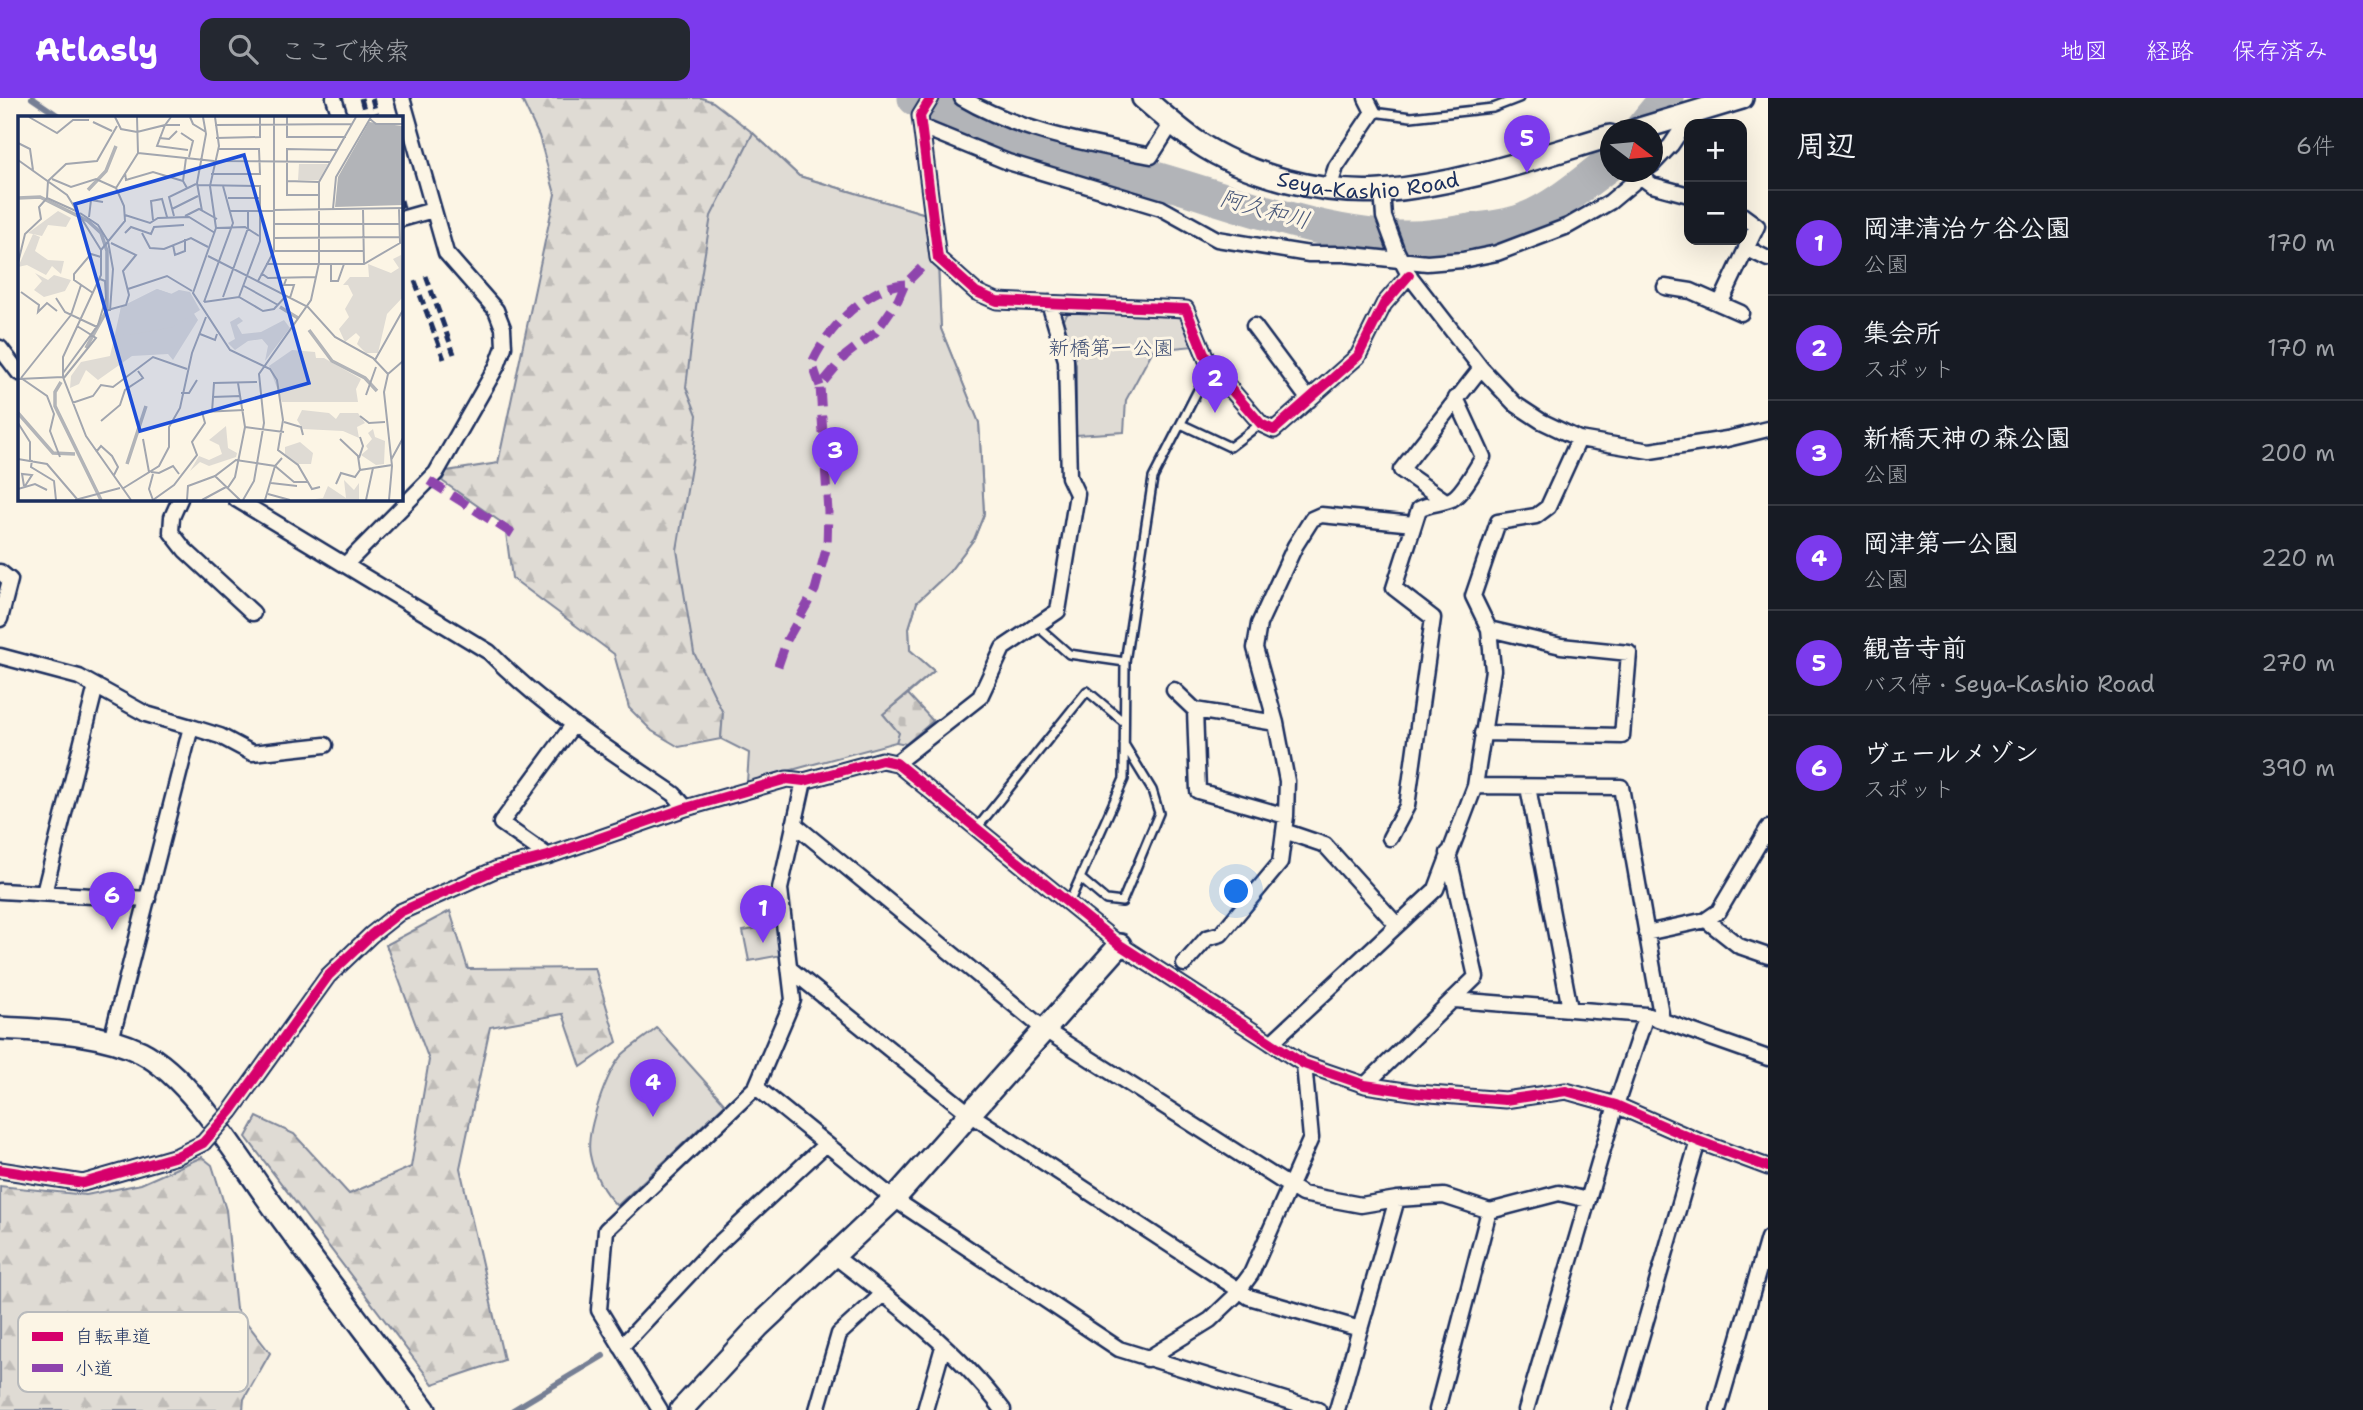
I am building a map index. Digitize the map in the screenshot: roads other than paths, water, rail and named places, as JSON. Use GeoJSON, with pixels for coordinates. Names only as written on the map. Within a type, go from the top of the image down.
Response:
{"type":"FeatureCollection","features":[{"type":"Feature","properties":{"kind":"street"},"geometry":{"type":"LineString","coordinates":[[334,98],[340,116]]}},
{"type":"Feature","properties":{"kind":"street"},"geometry":{"type":"LineString","coordinates":[[346,564],[436,473],[491,378],[504,347],[503,328],[496,310],[446,253],[402,98]]}},
{"type":"Feature","properties":{"kind":"street"},"geometry":{"type":"LineString","coordinates":[[931,98],[921,122],[938,258],[976,292],[997,301],[1186,309],[1208,363],[1261,424],[1274,430],[1358,356],[1384,304],[1409,275]]}},
{"type":"Feature","properties":{"kind":"street"},"geometry":{"type":"LineString","coordinates":[[962,98],[985,111],[1026,127],[1151,156],[1172,123]]}},
{"type":"Feature","properties":{"kind":"street","name":"Seya-Kashio Road"},"geometry":{"type":"LineString","coordinates":[[1143,98],[1198,143],[1232,162],[1261,173],[1329,188],[1382,191],[1458,178],[1600,139]]}},
{"type":"Feature","properties":{"kind":"street"},"geometry":{"type":"LineString","coordinates":[[1329,188],[1336,167],[1373,112],[1366,98]]}},
{"type":"Feature","properties":{"kind":"street"},"geometry":{"type":"LineString","coordinates":[[1663,121],[1742,98]]}},
{"type":"Feature","properties":{"kind":"street"},"geometry":{"type":"LineString","coordinates":[[1663,153],[1698,110]]}},
{"type":"Feature","properties":{"kind":"street"},"geometry":{"type":"LineString","coordinates":[[921,122],[1008,162],[1161,208],[1217,239],[1309,254],[1400,256],[1427,263],[1497,253],[1569,226],[1610,202],[1634,182]]}},
{"type":"Feature","properties":{"kind":"street"},"geometry":{"type":"LineString","coordinates":[[1650,182],[1652,185],[1684,194]]}},
{"type":"Feature","properties":{"kind":"street"},"geometry":{"type":"LineString","coordinates":[[1382,191],[1384,217],[1409,275],[1481,368],[1516,404],[1541,421],[1579,439],[1650,450],[1727,439],[1768,429]]}},
{"type":"Feature","properties":{"kind":"street"},"geometry":{"type":"LineString","coordinates":[[402,219],[433,210]]}},
{"type":"Feature","properties":{"kind":"street"},"geometry":{"type":"LineString","coordinates":[[1720,304],[1757,226],[1747,219]]}},
{"type":"Feature","properties":{"kind":"street"},"geometry":{"type":"LineString","coordinates":[[1746,248],[1768,259]]}},
{"type":"Feature","properties":{"kind":"street"},"geometry":{"type":"LineString","coordinates":[[1665,287],[1691,291],[1741,313]]}},
{"type":"Feature","properties":{"kind":"street"},"geometry":{"type":"LineString","coordinates":[[896,762],[980,697],[1003,648],[1058,611],[1077,494],[1069,477],[1066,360],[1049,303]]}},
{"type":"Feature","properties":{"kind":"street"},"geometry":{"type":"LineString","coordinates":[[1254,326],[1309,400]]}},
{"type":"Feature","properties":{"kind":"street"},"geometry":{"type":"LineString","coordinates":[[0,348],[18,372]]}},
{"type":"Feature","properties":{"kind":"street"},"geometry":{"type":"LineString","coordinates":[[1444,500],[1401,470],[1481,368]]}},
{"type":"Feature","properties":{"kind":"street"},"geometry":{"type":"LineString","coordinates":[[1390,838],[1407,806],[1433,618],[1394,588],[1419,509],[1428,503],[1453,499],[1483,457],[1456,398]]}},
{"type":"Feature","properties":{"kind":"street"},"geometry":{"type":"LineString","coordinates":[[1271,1043],[1436,889],[1475,786],[1493,670],[1489,629],[1473,596],[1498,522],[1536,516],[1548,507],[1579,439]]}},
{"type":"Feature","properties":{"kind":"street"},"geometry":{"type":"LineString","coordinates":[[180,500],[172,517],[171,532],[185,550],[253,613]]}},
{"type":"Feature","properties":{"kind":"street"},"geometry":{"type":"LineString","coordinates":[[238,500],[489,652],[519,682],[573,725],[674,794],[685,808]]}},
{"type":"Feature","properties":{"kind":"street"},"geometry":{"type":"LineString","coordinates":[[1179,972],[1207,938],[1221,934],[1280,863],[1287,781],[1276,723],[1255,648],[1259,625],[1295,546],[1312,519],[1321,515],[1414,524]]}},
{"type":"Feature","properties":{"kind":"street"},"geometry":{"type":"LineString","coordinates":[[0,572],[10,580],[0,619]]}},
{"type":"Feature","properties":{"kind":"street"},"geometry":{"type":"LineString","coordinates":[[1482,733],[1622,736],[1629,653],[1560,646],[1489,629]]}},
{"type":"Feature","properties":{"kind":"street"},"geometry":{"type":"LineString","coordinates":[[0,656],[79,677],[146,714],[220,736],[252,753],[325,746]]}},
{"type":"Feature","properties":{"kind":"street"},"geometry":{"type":"LineString","coordinates":[[44,893],[96,686]]}},
{"type":"Feature","properties":{"kind":"street"},"geometry":{"type":"LineString","coordinates":[[1174,690],[1195,710],[1276,723]]}},
{"type":"Feature","properties":{"kind":"street"},"geometry":{"type":"LineString","coordinates":[[1195,710],[1198,791],[1285,823],[1325,845],[1397,925]]}},
{"type":"Feature","properties":{"kind":"street"},"geometry":{"type":"LineString","coordinates":[[548,856],[501,823],[573,725]]}},
{"type":"Feature","properties":{"kind":"street"},"geometry":{"type":"LineString","coordinates":[[111,1040],[191,727]]}},
{"type":"Feature","properties":{"kind":"street"},"geometry":{"type":"LineString","coordinates":[[0,1170],[83,1183],[177,1156],[203,1143],[230,1111],[328,976],[400,912],[497,869],[548,856],[685,808],[787,779],[804,781],[882,760],[896,762],[1120,945],[1179,972],[1271,1043],[1304,1064],[1365,1084],[1418,1093],[1505,1100],[1566,1091],[1616,1105],[1698,1141],[1768,1167]]}},
{"type":"Feature","properties":{"kind":"street"},"geometry":{"type":"LineString","coordinates":[[660,1410],[599,1310],[606,1230],[756,1087],[793,1000],[780,889],[804,781]]}},
{"type":"Feature","properties":{"kind":"street"},"geometry":{"type":"LineString","coordinates":[[1475,786],[1621,787],[1662,1020]]}},
{"type":"Feature","properties":{"kind":"street"},"geometry":{"type":"LineString","coordinates":[[1528,787],[1570,1009]]}},
{"type":"Feature","properties":{"kind":"street"},"geometry":{"type":"LineString","coordinates":[[794,824],[1045,1030],[1302,1194],[1361,1205],[1444,1196],[1489,1211],[1559,1193],[1588,1200]]}},
{"type":"Feature","properties":{"kind":"street"},"geometry":{"type":"LineString","coordinates":[[1646,933],[1706,920],[1719,911],[1768,828]]}},
{"type":"Feature","properties":{"kind":"street"},"geometry":{"type":"LineString","coordinates":[[1365,1084],[1476,977],[1448,853]]}},
{"type":"Feature","properties":{"kind":"street"},"geometry":{"type":"LineString","coordinates":[[0,891],[148,899]]}},
{"type":"Feature","properties":{"kind":"street"},"geometry":{"type":"LineString","coordinates":[[1706,920],[1739,946],[1768,956]]}},
{"type":"Feature","properties":{"kind":"street"},"geometry":{"type":"LineString","coordinates":[[681,1410],[759,1326],[894,1199],[1120,945]]}},
{"type":"Feature","properties":{"kind":"street"},"geometry":{"type":"LineString","coordinates":[[790,969],[970,1114],[1249,1297],[1360,1329]]}},
{"type":"Feature","properties":{"kind":"street"},"geometry":{"type":"LineString","coordinates":[[1455,1000],[1646,1015],[1768,1058]]}},
{"type":"Feature","properties":{"kind":"street"},"geometry":{"type":"LineString","coordinates":[[1527,1410],[1616,1105],[1646,1015]]}},
{"type":"Feature","properties":{"kind":"street"},"geometry":{"type":"LineString","coordinates":[[0,1028],[62,1032],[111,1040],[141,1052],[165,1067],[184,1086],[425,1410]]}},
{"type":"Feature","properties":{"kind":"street"},"geometry":{"type":"LineString","coordinates":[[1147,1359],[1210,1320],[1251,1274],[1311,1138],[1304,1064]]}},
{"type":"Feature","properties":{"kind":"street"},"geometry":{"type":"LineString","coordinates":[[756,1087],[894,1199],[1119,1349],[1318,1410]]}},
{"type":"Feature","properties":{"kind":"street"},"geometry":{"type":"LineString","coordinates":[[1620,1410],[1698,1141]]}},
{"type":"Feature","properties":{"kind":"street"},"geometry":{"type":"LineString","coordinates":[[621,1347],[712,1250],[826,1144]]}},
{"type":"Feature","properties":{"kind":"street"},"geometry":{"type":"LineString","coordinates":[[1337,1410],[1398,1199]]}},
{"type":"Feature","properties":{"kind":"street"},"geometry":{"type":"LineString","coordinates":[[1437,1410],[1489,1211]]}},
{"type":"Feature","properties":{"kind":"street"},"geometry":{"type":"LineString","coordinates":[[1718,1410],[1768,1238]]}},
{"type":"Feature","properties":{"kind":"street"},"geometry":{"type":"LineString","coordinates":[[834,1256],[883,1294],[983,1383],[1003,1410]]}},
{"type":"Feature","properties":{"kind":"street"},"geometry":{"type":"LineString","coordinates":[[817,1410],[839,1334],[883,1294]]}},
{"type":"Feature","properties":{"kind":"street"},"geometry":{"type":"LineString","coordinates":[[925,1410],[943,1347]]}},
{"type":"Feature","properties":{"kind":"lane"},"geometry":{"type":"LineString","coordinates":[[1373,112],[1411,117],[1493,108],[1519,98]]}},
{"type":"Feature","properties":{"kind":"lane"},"geometry":{"type":"LineString","coordinates":[[1069,903],[1124,779],[1125,662],[1153,478],[1199,388]]}},
{"type":"Feature","properties":{"kind":"lane"},"geometry":{"type":"LineString","coordinates":[[1181,424],[1230,447],[1261,424]]}},
{"type":"Feature","properties":{"kind":"lane"},"geometry":{"type":"LineString","coordinates":[[1036,625],[1069,654],[1125,662]]}},
{"type":"Feature","properties":{"kind":"lane"},"geometry":{"type":"LineString","coordinates":[[977,828],[1087,691],[1124,722]]}},
{"type":"Feature","properties":{"kind":"lane"},"geometry":{"type":"LineString","coordinates":[[1080,878],[1106,900],[1122,902],[1159,813],[1152,790],[1124,743]]}},
{"type":"Feature","properties":{"kind":"waterway"},"geometry":{"type":"LineString","coordinates":[[32,98],[59,116]]}},
{"type":"Feature","properties":{"kind":"waterway","name":"阿久和川"},"geometry":{"type":"LineString","coordinates":[[915,98],[970,126],[1027,145],[1145,176],[1311,225],[1379,237],[1434,237],[1520,222],[1560,201],[1600,171]]}},
{"type":"Feature","properties":{"kind":"waterway","name":"阿久和川"},"geometry":{"type":"LineString","coordinates":[[1650,119],[1667,98]]}},
{"type":"Feature","properties":{"kind":"waterway"},"geometry":{"type":"LineString","coordinates":[[513,1410],[603,1356]]}},
{"type":"Feature","properties":{"kind":"railway"},"geometry":{"type":"LineString","coordinates":[[361,98],[366,116]]}},
{"type":"Feature","properties":{"kind":"railway"},"geometry":{"type":"LineString","coordinates":[[372,98],[377,116]]}},
{"type":"Feature","properties":{"kind":"railway"},"geometry":{"type":"LineString","coordinates":[[402,204],[403,208]]}},
{"type":"Feature","properties":{"kind":"railway"},"geometry":{"type":"LineString","coordinates":[[426,276],[454,354]]}},
{"type":"Feature","properties":{"kind":"railway"},"geometry":{"type":"LineString","coordinates":[[415,281],[444,359]]}},
{"type":"Feature","properties":{"kind":"place","name":"観音寺前"},"geometry":{"type":"Point","coordinates":[1527,173]}},
{"type":"Feature","properties":{"kind":"place","name":"集会所"},"geometry":{"type":"Point","coordinates":[1215,413]}},
{"type":"Feature","properties":{"kind":"place","name":"新橋天神の森公園"},"geometry":{"type":"Point","coordinates":[835,485]}},
{"type":"Feature","properties":{"kind":"place","name":"ヴェールメゾン"},"geometry":{"type":"Point","coordinates":[112,930]}},
{"type":"Feature","properties":{"kind":"place","name":"岡津清治ケ谷公園"},"geometry":{"type":"Point","coordinates":[763,943]}},
{"type":"Feature","properties":{"kind":"place","name":"岡津第一公園"},"geometry":{"type":"Point","coordinates":[653,1117]}},
{"type":"Feature","properties":{"kind":"park label","name":"新橋第一公園"},"geometry":{"type":"Point","coordinates":[1111,348]}}]}
